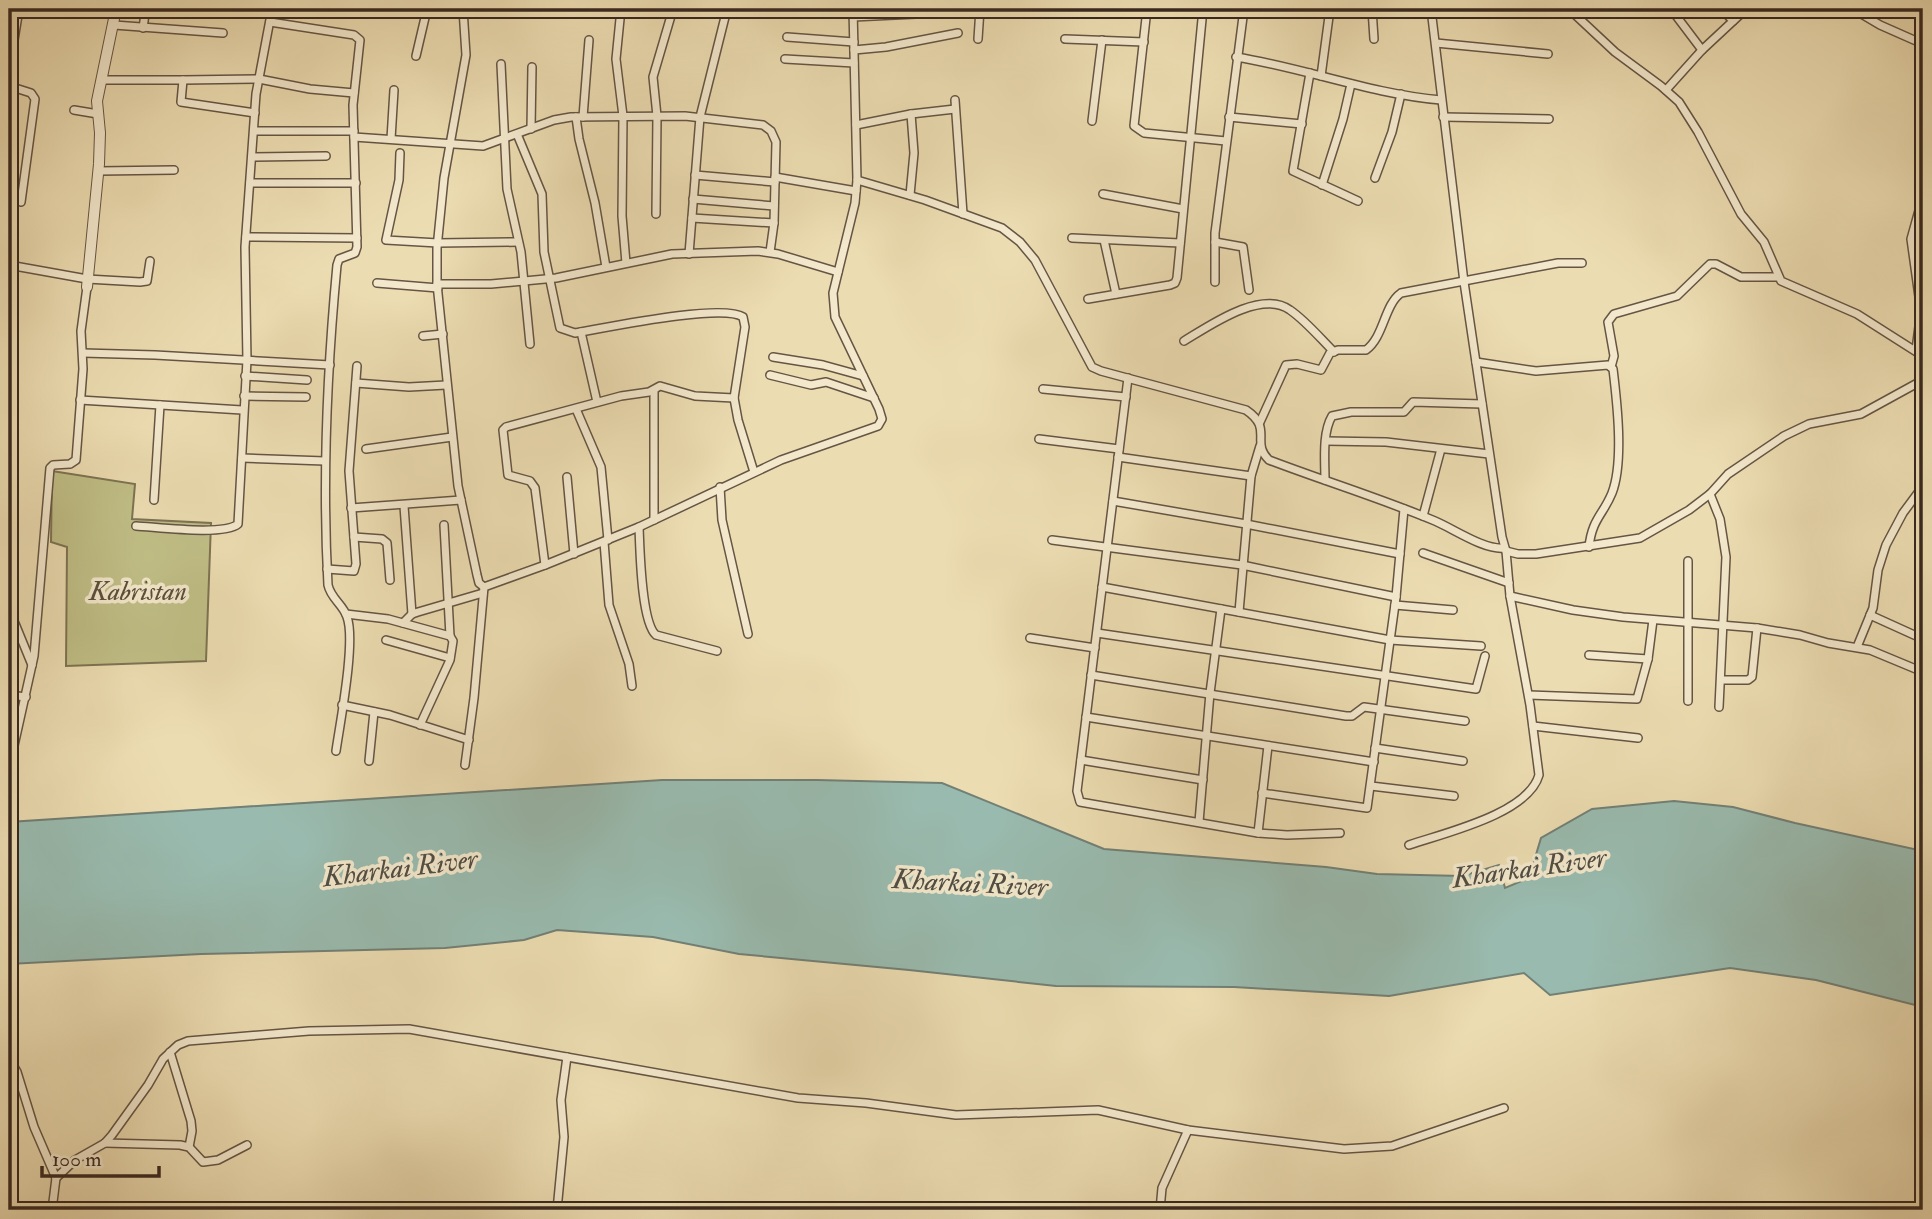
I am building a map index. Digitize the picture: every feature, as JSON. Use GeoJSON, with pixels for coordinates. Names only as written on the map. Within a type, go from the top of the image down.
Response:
{"type":"FeatureCollection","features":[{"type":"Feature","properties":{"kind":"street"},"geometry":{"type":"LineString","coordinates":[[9,71],[19,9]]}},
{"type":"Feature","properties":{"kind":"street"},"geometry":{"type":"LineString","coordinates":[[9,768],[32,666],[50,468],[53,465],[71,464],[76,460],[82,331],[99,171],[97,101],[116,9]]}},
{"type":"Feature","properties":{"kind":"street"},"geometry":{"type":"LineString","coordinates":[[143,28],[146,10],[149,9],[224,13]]}},
{"type":"Feature","properties":{"kind":"street"},"geometry":{"type":"LineString","coordinates":[[136,526],[216,530],[236,527],[239,519],[242,410],[247,360],[246,237],[255,113],[272,9]]}},
{"type":"Feature","properties":{"kind":"street"},"geometry":{"type":"LineString","coordinates":[[416,56],[427,9]]}},
{"type":"Feature","properties":{"kind":"street"},"geometry":{"type":"LineString","coordinates":[[463,9],[466,54],[449,144],[438,243],[437,286],[461,500],[479,583],[484,590],[465,765]]}},
{"type":"Feature","properties":{"kind":"street"},"geometry":{"type":"LineString","coordinates":[[621,9],[616,59],[622,116],[622,216],[626,263]]}},
{"type":"Feature","properties":{"kind":"street"},"geometry":{"type":"LineString","coordinates":[[656,214],[657,116],[654,68],[673,9]]}},
{"type":"Feature","properties":{"kind":"street"},"geometry":{"type":"LineString","coordinates":[[689,254],[699,117],[727,9]]}},
{"type":"Feature","properties":{"kind":"street"},"geometry":{"type":"LineString","coordinates":[[403,622],[411,614],[484,590],[639,527],[754,472],[878,426],[882,419],[833,306],[833,293],[855,203],[857,180],[853,13],[915,14],[932,9]]}},
{"type":"Feature","properties":{"kind":"street"},"geometry":{"type":"LineString","coordinates":[[978,39],[980,9]]}},
{"type":"Feature","properties":{"kind":"street"},"geometry":{"type":"LineString","coordinates":[[1147,9],[1134,126],[1144,133],[1226,141]]}},
{"type":"Feature","properties":{"kind":"street"},"geometry":{"type":"LineString","coordinates":[[1088,299],[1175,283],[1203,9]]}},
{"type":"Feature","properties":{"kind":"street"},"geometry":{"type":"LineString","coordinates":[[1215,282],[1215,242],[1244,9]]}},
{"type":"Feature","properties":{"kind":"street"},"geometry":{"type":"LineString","coordinates":[[1321,76],[1330,9]]}},
{"type":"Feature","properties":{"kind":"street"},"geometry":{"type":"LineString","coordinates":[[1372,9],[1374,39]]}},
{"type":"Feature","properties":{"kind":"street"},"geometry":{"type":"LineString","coordinates":[[1409,845],[1493,816],[1529,793],[1539,775],[1464,282],[1431,9]]}},
{"type":"Feature","properties":{"kind":"street"},"geometry":{"type":"LineString","coordinates":[[1569,9],[1615,52],[1679,102],[1741,214],[1764,242],[1778,277],[1787,285],[1857,314],[1923,356]]}},
{"type":"Feature","properties":{"kind":"street"},"geometry":{"type":"LineString","coordinates":[[1671,9],[1702,50]]}},
{"type":"Feature","properties":{"kind":"street"},"geometry":{"type":"LineString","coordinates":[[1721,9],[1733,21]]}},
{"type":"Feature","properties":{"kind":"street"},"geometry":{"type":"LineString","coordinates":[[1666,90],[1702,50],[1746,9]]}},
{"type":"Feature","properties":{"kind":"street"},"geometry":{"type":"LineString","coordinates":[[1853,9],[1880,25],[1923,44]]}},
{"type":"Feature","properties":{"kind":"street"},"geometry":{"type":"LineString","coordinates":[[270,22],[358,37],[360,44],[354,93],[357,238],[355,253],[343,256],[338,265],[325,461],[324,512],[330,594],[346,614],[350,630],[336,751]]}},
{"type":"Feature","properties":{"kind":"street"},"geometry":{"type":"LineString","coordinates":[[114,25],[223,33]]}},
{"type":"Feature","properties":{"kind":"street"},"geometry":{"type":"LineString","coordinates":[[787,37],[854,46],[886,47],[958,33]]}},
{"type":"Feature","properties":{"kind":"street"},"geometry":{"type":"LineString","coordinates":[[1065,39],[1144,42]]}},
{"type":"Feature","properties":{"kind":"street"},"geometry":{"type":"LineString","coordinates":[[589,40],[579,139],[596,203],[606,267]]}},
{"type":"Feature","properties":{"kind":"street"},"geometry":{"type":"LineString","coordinates":[[1092,121],[1102,40]]}},
{"type":"Feature","properties":{"kind":"street"},"geometry":{"type":"LineString","coordinates":[[1436,43],[1548,54]]}},
{"type":"Feature","properties":{"kind":"street"},"geometry":{"type":"LineString","coordinates":[[1236,57],[1275,63],[1351,84],[1441,100]]}},
{"type":"Feature","properties":{"kind":"street"},"geometry":{"type":"LineString","coordinates":[[785,59],[855,63]]}},
{"type":"Feature","properties":{"kind":"street"},"geometry":{"type":"LineString","coordinates":[[501,64],[509,206],[524,281],[530,344]]}},
{"type":"Feature","properties":{"kind":"street"},"geometry":{"type":"LineString","coordinates":[[531,129],[532,67]]}},
{"type":"Feature","properties":{"kind":"street"},"geometry":{"type":"LineString","coordinates":[[1310,73],[1293,171],[1358,201]]}},
{"type":"Feature","properties":{"kind":"street"},"geometry":{"type":"LineString","coordinates":[[101,80],[259,79],[310,89],[354,93]]}},
{"type":"Feature","properties":{"kind":"street"},"geometry":{"type":"LineString","coordinates":[[183,80],[181,102],[255,113]]}},
{"type":"Feature","properties":{"kind":"street"},"geometry":{"type":"LineString","coordinates":[[1322,185],[1351,84]]}},
{"type":"Feature","properties":{"kind":"street"},"geometry":{"type":"LineString","coordinates":[[9,86],[31,93],[35,99],[21,202]]}},
{"type":"Feature","properties":{"kind":"street"},"geometry":{"type":"LineString","coordinates":[[391,139],[394,90]]}},
{"type":"Feature","properties":{"kind":"street"},"geometry":{"type":"LineString","coordinates":[[1375,178],[1392,132],[1401,94]]}},
{"type":"Feature","properties":{"kind":"street"},"geometry":{"type":"LineString","coordinates":[[955,100],[963,214]]}},
{"type":"Feature","properties":{"kind":"street"},"geometry":{"type":"LineString","coordinates":[[856,125],[955,109]]}},
{"type":"Feature","properties":{"kind":"street"},"geometry":{"type":"LineString","coordinates":[[74,110],[98,114]]}},
{"type":"Feature","properties":{"kind":"street"},"geometry":{"type":"LineString","coordinates":[[910,195],[914,153],[911,114]]}},
{"type":"Feature","properties":{"kind":"street"},"geometry":{"type":"LineString","coordinates":[[254,131],[354,134],[483,146],[554,120],[580,117],[699,117],[767,127],[776,142],[774,223],[770,252]]}},
{"type":"Feature","properties":{"kind":"street"},"geometry":{"type":"LineString","coordinates":[[1229,117],[1302,124]]}},
{"type":"Feature","properties":{"kind":"street"},"geometry":{"type":"LineString","coordinates":[[1443,117],[1549,120]]}},
{"type":"Feature","properties":{"kind":"street"},"geometry":{"type":"LineString","coordinates":[[517,134],[542,194],[543,242],[560,328],[567,332],[581,332],[677,316],[738,314],[743,317],[745,327],[734,398],[754,472]]}},
{"type":"Feature","properties":{"kind":"street"},"geometry":{"type":"LineString","coordinates":[[400,153],[399,180],[386,240],[438,243],[518,242]]}},
{"type":"Feature","properties":{"kind":"street"},"geometry":{"type":"LineString","coordinates":[[252,156],[326,156]]}},
{"type":"Feature","properties":{"kind":"street"},"geometry":{"type":"LineString","coordinates":[[99,171],[174,170]]}},
{"type":"Feature","properties":{"kind":"street"},"geometry":{"type":"LineString","coordinates":[[695,175],[775,180],[856,191]]}},
{"type":"Feature","properties":{"kind":"street"},"geometry":{"type":"LineString","coordinates":[[857,180],[910,195],[1002,228],[1011,235],[1035,260],[1092,367],[1246,410],[1260,422],[1261,446],[1251,476],[1239,612]]}},
{"type":"Feature","properties":{"kind":"street"},"geometry":{"type":"LineString","coordinates":[[250,183],[356,183]]}},
{"type":"Feature","properties":{"kind":"street"},"geometry":{"type":"LineString","coordinates":[[1103,194],[1183,209]]}},
{"type":"Feature","properties":{"kind":"street"},"geometry":{"type":"LineString","coordinates":[[1916,350],[1922,311],[1911,239],[1923,196]]}},
{"type":"Feature","properties":{"kind":"street"},"geometry":{"type":"LineString","coordinates":[[693,199],[774,206]]}},
{"type":"Feature","properties":{"kind":"street"},"geometry":{"type":"LineString","coordinates":[[692,218],[774,223]]}},
{"type":"Feature","properties":{"kind":"street"},"geometry":{"type":"LineString","coordinates":[[246,237],[357,238]]}},
{"type":"Feature","properties":{"kind":"street"},"geometry":{"type":"LineString","coordinates":[[1072,238],[1180,243]]}},
{"type":"Feature","properties":{"kind":"street"},"geometry":{"type":"LineString","coordinates":[[1104,240],[1116,294]]}},
{"type":"Feature","properties":{"kind":"street"},"geometry":{"type":"LineString","coordinates":[[1215,242],[1243,247],[1249,290]]}},
{"type":"Feature","properties":{"kind":"street"},"geometry":{"type":"LineString","coordinates":[[377,283],[437,286],[550,279],[672,254],[770,252],[838,272]]}},
{"type":"Feature","properties":{"kind":"street"},"geometry":{"type":"LineString","coordinates":[[9,265],[87,283],[147,281],[150,261]]}},
{"type":"Feature","properties":{"kind":"street"},"geometry":{"type":"LineString","coordinates":[[1260,422],[1286,365],[1297,364],[1321,370],[1324,369],[1327,356],[1334,352],[1360,352],[1370,347],[1387,318],[1394,299],[1401,293],[1558,263],[1582,263]]}},
{"type":"Feature","properties":{"kind":"street"},"geometry":{"type":"LineString","coordinates":[[1589,547],[1593,524],[1612,493],[1618,469],[1614,374],[1611,366],[1614,356],[1609,319],[1614,314],[1677,296],[1710,264],[1716,264],[1741,277],[1778,277]]}},
{"type":"Feature","properties":{"kind":"street"},"geometry":{"type":"LineString","coordinates":[[1184,341],[1226,316],[1273,303],[1289,309],[1334,352]]}},
{"type":"Feature","properties":{"kind":"street"},"geometry":{"type":"LineString","coordinates":[[581,332],[597,402]]}},
{"type":"Feature","properties":{"kind":"street"},"geometry":{"type":"LineString","coordinates":[[423,336],[443,334]]}},
{"type":"Feature","properties":{"kind":"street"},"geometry":{"type":"LineString","coordinates":[[83,354],[330,365]]}},
{"type":"Feature","properties":{"kind":"street"},"geometry":{"type":"LineString","coordinates":[[773,357],[822,365],[863,376]]}},
{"type":"Feature","properties":{"kind":"street"},"geometry":{"type":"LineString","coordinates":[[1476,362],[1536,371],[1611,366]]}},
{"type":"Feature","properties":{"kind":"street"},"geometry":{"type":"LineString","coordinates":[[327,569],[355,569],[349,458],[357,366]]}},
{"type":"Feature","properties":{"kind":"street"},"geometry":{"type":"LineString","coordinates":[[770,375],[811,385],[826,382],[874,398]]}},
{"type":"Feature","properties":{"kind":"street"},"geometry":{"type":"LineString","coordinates":[[245,376],[307,380]]}},
{"type":"Feature","properties":{"kind":"street"},"geometry":{"type":"LineString","coordinates":[[1128,378],[1077,791],[1080,802],[1258,833],[1340,833]]}},
{"type":"Feature","properties":{"kind":"street"},"geometry":{"type":"LineString","coordinates":[[1261,446],[1263,455],[1269,460],[1423,516],[1487,545],[1518,554],[1536,554],[1640,538],[1689,510],[1710,494],[1728,474],[1784,436],[1809,424],[1861,414],[1923,380]]}},
{"type":"Feature","properties":{"kind":"street"},"geometry":{"type":"LineString","coordinates":[[356,383],[409,387],[446,385]]}},
{"type":"Feature","properties":{"kind":"street"},"geometry":{"type":"LineString","coordinates":[[545,565],[535,488],[530,481],[508,475],[503,430],[506,427],[597,402],[654,390],[660,386],[695,396],[734,398]]}},
{"type":"Feature","properties":{"kind":"street"},"geometry":{"type":"LineString","coordinates":[[1043,388],[1126,397]]}},
{"type":"Feature","properties":{"kind":"street"},"geometry":{"type":"LineString","coordinates":[[654,390],[654,520]]}},
{"type":"Feature","properties":{"kind":"street"},"geometry":{"type":"LineString","coordinates":[[244,396],[306,397]]}},
{"type":"Feature","properties":{"kind":"street"},"geometry":{"type":"LineString","coordinates":[[80,400],[242,410]]}},
{"type":"Feature","properties":{"kind":"street"},"geometry":{"type":"LineString","coordinates":[[1325,480],[1326,442],[1330,420],[1337,414],[1380,410],[1404,412],[1413,402],[1482,404]]}},
{"type":"Feature","properties":{"kind":"street"},"geometry":{"type":"LineString","coordinates":[[154,500],[160,405]]}},
{"type":"Feature","properties":{"kind":"street"},"geometry":{"type":"LineString","coordinates":[[576,409],[601,467],[609,605],[629,664],[632,686]]}},
{"type":"Feature","properties":{"kind":"street"},"geometry":{"type":"LineString","coordinates":[[366,449],[452,437]]}},
{"type":"Feature","properties":{"kind":"street"},"geometry":{"type":"LineString","coordinates":[[1039,439],[1119,449]]}},
{"type":"Feature","properties":{"kind":"street"},"geometry":{"type":"LineString","coordinates":[[1326,442],[1386,442],[1489,454]]}},
{"type":"Feature","properties":{"kind":"street"},"geometry":{"type":"LineString","coordinates":[[1423,516],[1441,449]]}},
{"type":"Feature","properties":{"kind":"street"},"geometry":{"type":"LineString","coordinates":[[1118,457],[1251,476]]}},
{"type":"Feature","properties":{"kind":"street"},"geometry":{"type":"LineString","coordinates":[[242,458],[325,461]]}},
{"type":"Feature","properties":{"kind":"street"},"geometry":{"type":"LineString","coordinates":[[567,477],[574,554]]}},
{"type":"Feature","properties":{"kind":"street"},"geometry":{"type":"LineString","coordinates":[[1857,647],[1870,615],[1877,588],[1878,570],[1886,545],[1923,486]]}},
{"type":"Feature","properties":{"kind":"street"},"geometry":{"type":"LineString","coordinates":[[720,487],[722,520],[748,634]]}},
{"type":"Feature","properties":{"kind":"street"},"geometry":{"type":"LineString","coordinates":[[1710,494],[1720,519],[1726,557],[1719,707]]}},
{"type":"Feature","properties":{"kind":"street"},"geometry":{"type":"LineString","coordinates":[[351,508],[461,500]]}},
{"type":"Feature","properties":{"kind":"street"},"geometry":{"type":"LineString","coordinates":[[1113,501],[1400,554]]}},
{"type":"Feature","properties":{"kind":"street"},"geometry":{"type":"LineString","coordinates":[[404,506],[411,614]]}},
{"type":"Feature","properties":{"kind":"street"},"geometry":{"type":"LineString","coordinates":[[1262,793],[1367,808],[1395,601],[1404,509]]}},
{"type":"Feature","properties":{"kind":"street"},"geometry":{"type":"LineString","coordinates":[[420,725],[450,658],[453,641],[450,636],[447,603],[444,525]]}},
{"type":"Feature","properties":{"kind":"street"},"geometry":{"type":"LineString","coordinates":[[639,527],[645,605],[650,629],[656,635],[717,650]]}},
{"type":"Feature","properties":{"kind":"street"},"geometry":{"type":"LineString","coordinates":[[354,537],[382,539],[387,543],[390,580]]}},
{"type":"Feature","properties":{"kind":"street"},"geometry":{"type":"LineString","coordinates":[[1052,540],[1242,565],[1395,601],[1453,610]]}},
{"type":"Feature","properties":{"kind":"street"},"geometry":{"type":"LineString","coordinates":[[1423,553],[1509,583]]}},
{"type":"Feature","properties":{"kind":"street"},"geometry":{"type":"LineString","coordinates":[[1688,561],[1688,701]]}},
{"type":"Feature","properties":{"kind":"street"},"geometry":{"type":"LineString","coordinates":[[1102,587],[1390,640],[1481,646]]}},
{"type":"Feature","properties":{"kind":"street"},"geometry":{"type":"LineString","coordinates":[[1510,596],[1588,612],[1757,628],[1857,647],[1923,672]]}},
{"type":"Feature","properties":{"kind":"street"},"geometry":{"type":"LineString","coordinates":[[9,609],[32,666]]}},
{"type":"Feature","properties":{"kind":"street"},"geometry":{"type":"LineString","coordinates":[[1199,822],[1210,693],[1222,609]]}},
{"type":"Feature","properties":{"kind":"street"},"geometry":{"type":"LineString","coordinates":[[346,614],[403,622],[450,636]]}},
{"type":"Feature","properties":{"kind":"street"},"geometry":{"type":"LineString","coordinates":[[1870,615],[1923,639]]}},
{"type":"Feature","properties":{"kind":"street"},"geometry":{"type":"LineString","coordinates":[[1528,695],[1637,699],[1648,659],[1653,620]]}},
{"type":"Feature","properties":{"kind":"street"},"geometry":{"type":"LineString","coordinates":[[1721,680],[1741,681],[1752,677],[1757,628]]}},
{"type":"Feature","properties":{"kind":"street"},"geometry":{"type":"LineString","coordinates":[[1097,633],[1476,689],[1485,656]]}},
{"type":"Feature","properties":{"kind":"street"},"geometry":{"type":"LineString","coordinates":[[1030,638],[1095,648]]}},
{"type":"Feature","properties":{"kind":"street"},"geometry":{"type":"LineString","coordinates":[[386,640],[450,658]]}},
{"type":"Feature","properties":{"kind":"street"},"geometry":{"type":"LineString","coordinates":[[1588,655],[1648,659]]}},
{"type":"Feature","properties":{"kind":"street"},"geometry":{"type":"LineString","coordinates":[[1091,675],[1346,716],[1352,716],[1364,707],[1465,721]]}},
{"type":"Feature","properties":{"kind":"street"},"geometry":{"type":"LineString","coordinates":[[9,695],[26,697]]}},
{"type":"Feature","properties":{"kind":"street"},"geometry":{"type":"LineString","coordinates":[[342,705],[469,740]]}},
{"type":"Feature","properties":{"kind":"street"},"geometry":{"type":"LineString","coordinates":[[369,761],[374,712]]}},
{"type":"Feature","properties":{"kind":"street"},"geometry":{"type":"LineString","coordinates":[[1086,717],[1374,762]]}},
{"type":"Feature","properties":{"kind":"street"},"geometry":{"type":"LineString","coordinates":[[1533,726],[1638,738]]}},
{"type":"Feature","properties":{"kind":"street"},"geometry":{"type":"LineString","coordinates":[[1258,833],[1268,746]]}},
{"type":"Feature","properties":{"kind":"street"},"geometry":{"type":"LineString","coordinates":[[1375,748],[1462,761]]}},
{"type":"Feature","properties":{"kind":"street"},"geometry":{"type":"LineString","coordinates":[[1081,760],[1203,780]]}},
{"type":"Feature","properties":{"kind":"street"},"geometry":{"type":"LineString","coordinates":[[1371,786],[1454,796]]}},
{"type":"Feature","properties":{"kind":"street"},"geometry":{"type":"LineString","coordinates":[[56,1178],[75,1160],[104,1143],[170,1052],[188,1041],[309,1031],[397,1029],[798,1098],[866,1103],[956,1115],[1098,1110],[1188,1130],[1361,1149],[1392,1146],[1504,1108]]}},
{"type":"Feature","properties":{"kind":"street"},"geometry":{"type":"LineString","coordinates":[[170,1052],[191,1121],[189,1147]]}},
{"type":"Feature","properties":{"kind":"street"},"geometry":{"type":"LineString","coordinates":[[557,1210],[564,1147],[561,1100],[567,1057]]}},
{"type":"Feature","properties":{"kind":"street"},"geometry":{"type":"LineString","coordinates":[[9,1058],[17,1072],[34,1127],[56,1178],[52,1210]]}},
{"type":"Feature","properties":{"kind":"street"},"geometry":{"type":"LineString","coordinates":[[1160,1210],[1162,1188],[1188,1130]]}},
{"type":"Feature","properties":{"kind":"street"},"geometry":{"type":"LineString","coordinates":[[104,1143],[180,1145],[189,1147],[203,1162],[218,1160],[247,1145]]}},
{"type":"Feature","properties":{"kind":"green space","name":"Kabristan"},"geometry":{"type":"Polygon","coordinates":[[[52,471],[135,484],[132,519],[211,523],[206,661],[66,666],[67,547],[51,542],[52,471]]]}},
{"type":"Feature","properties":{"kind":"water","name":"Kharkai River"},"geometry":{"type":"Polygon","coordinates":[[[662,780],[942,783],[1104,849],[1326,867],[1377,874],[1462,876],[1499,865],[1505,888],[1529,878],[1541,838],[1592,809],[1674,801],[1733,807],[1923,851],[1923,1007],[1816,980],[1730,968],[1550,995],[1524,973],[1389,996],[1234,987],[1056,986],[739,954],[653,937],[557,930],[524,940],[445,948],[201,954],[9,964],[9,822],[662,780]]]}}]}
